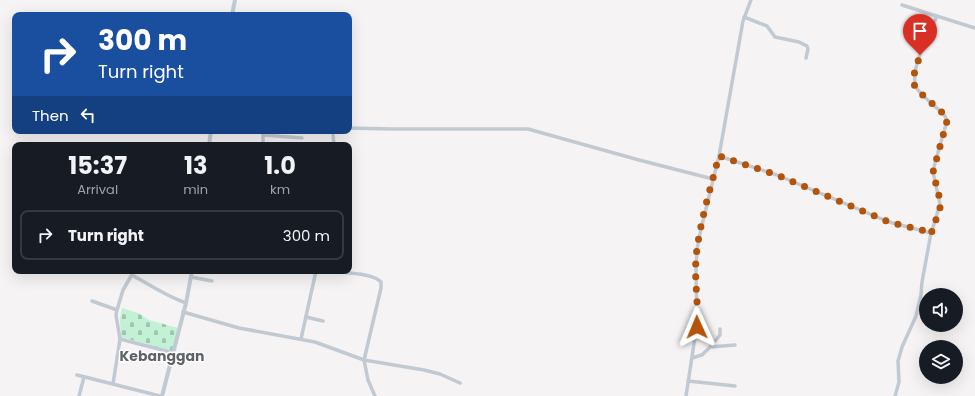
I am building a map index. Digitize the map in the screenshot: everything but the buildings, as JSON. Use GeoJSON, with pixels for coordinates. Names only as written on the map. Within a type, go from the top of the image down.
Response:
{"type":"FeatureCollection","features":[{"type":"Feature","properties":{"kind":"street"},"geometry":{"type":"LineString","coordinates":[[233,12],[235,0]]}},
{"type":"Feature","properties":{"kind":"street"},"geometry":{"type":"LineString","coordinates":[[686,396],[697,324],[696,271],[700,229],[719,156],[744,16],[751,0]]}},
{"type":"Feature","properties":{"kind":"street"},"geometry":{"type":"LineString","coordinates":[[902,5],[975,28]]}},
{"type":"Feature","properties":{"kind":"street"},"geometry":{"type":"LineString","coordinates":[[744,16],[767,26],[775,37],[798,42],[807,46],[808,49],[806,58]]}},
{"type":"Feature","properties":{"kind":"street"},"geometry":{"type":"LineString","coordinates":[[896,396],[899,382],[898,361],[902,347],[916,316],[931,234],[940,208],[940,200],[933,172],[947,121],[946,116],[918,90],[914,83],[920,55],[937,16]]}},
{"type":"Feature","properties":{"kind":"street"},"geometry":{"type":"LineString","coordinates":[[352,128],[532,129],[639,160],[713,179]]}},
{"type":"Feature","properties":{"kind":"street"},"geometry":{"type":"LineString","coordinates":[[271,134],[302,138]]}},
{"type":"Feature","properties":{"kind":"street"},"geometry":{"type":"LineString","coordinates":[[333,135],[334,142]]}},
{"type":"Feature","properties":{"kind":"street"},"geometry":{"type":"LineString","coordinates":[[719,156],[777,175],[889,222],[930,232],[931,234]]}},
{"type":"Feature","properties":{"kind":"street"},"geometry":{"type":"LineString","coordinates":[[352,273],[376,277],[381,282],[381,288],[364,360],[368,380],[375,396]]}},
{"type":"Feature","properties":{"kind":"street"},"geometry":{"type":"LineString","coordinates":[[113,384],[120,339],[116,315],[123,290],[132,274]]}},
{"type":"Feature","properties":{"kind":"street"},"geometry":{"type":"LineString","coordinates":[[134,274],[157,291],[186,303]]}},
{"type":"Feature","properties":{"kind":"street"},"geometry":{"type":"LineString","coordinates":[[77,375],[161,396],[174,353],[192,274]]}},
{"type":"Feature","properties":{"kind":"street"},"geometry":{"type":"LineString","coordinates":[[302,339],[315,274]]}},
{"type":"Feature","properties":{"kind":"street"},"geometry":{"type":"LineString","coordinates":[[191,277],[212,281]]}},
{"type":"Feature","properties":{"kind":"street"},"geometry":{"type":"LineString","coordinates":[[92,301],[117,310]]}},
{"type":"Feature","properties":{"kind":"street"},"geometry":{"type":"LineString","coordinates":[[183,312],[239,328],[315,342],[364,360],[440,374],[460,383]]}},
{"type":"Feature","properties":{"kind":"street"},"geometry":{"type":"LineString","coordinates":[[306,318],[323,321]]}},
{"type":"Feature","properties":{"kind":"street"},"geometry":{"type":"LineString","coordinates":[[692,358],[702,355],[710,347],[720,335],[720,329]]}},
{"type":"Feature","properties":{"kind":"street"},"geometry":{"type":"LineString","coordinates":[[120,339],[174,353]]}},
{"type":"Feature","properties":{"kind":"street"},"geometry":{"type":"LineString","coordinates":[[710,347],[735,345]]}},
{"type":"Feature","properties":{"kind":"street"},"geometry":{"type":"LineString","coordinates":[[79,396],[84,377]]}},
{"type":"Feature","properties":{"kind":"street"},"geometry":{"type":"LineString","coordinates":[[688,381],[735,386]]}},
{"type":"Feature","properties":{"kind":"green space"},"geometry":{"type":"Polygon","coordinates":[[[122,308],[138,313],[149,320],[178,328],[172,351],[121,337],[120,319],[122,308]]]}},
{"type":"Feature","properties":{"kind":"district","name":"Kebanggan"},"geometry":{"type":"Point","coordinates":[162,356]}},
{"type":"Feature","properties":{"kind":"route"},"geometry":{"type":"LineString","coordinates":[[697,327],[697,249],[700,229],[719,156],[777,175],[889,222],[930,232],[931,234],[940,208],[940,200],[933,172],[947,119],[946,116],[918,90],[914,83],[920,55]]}}]}
